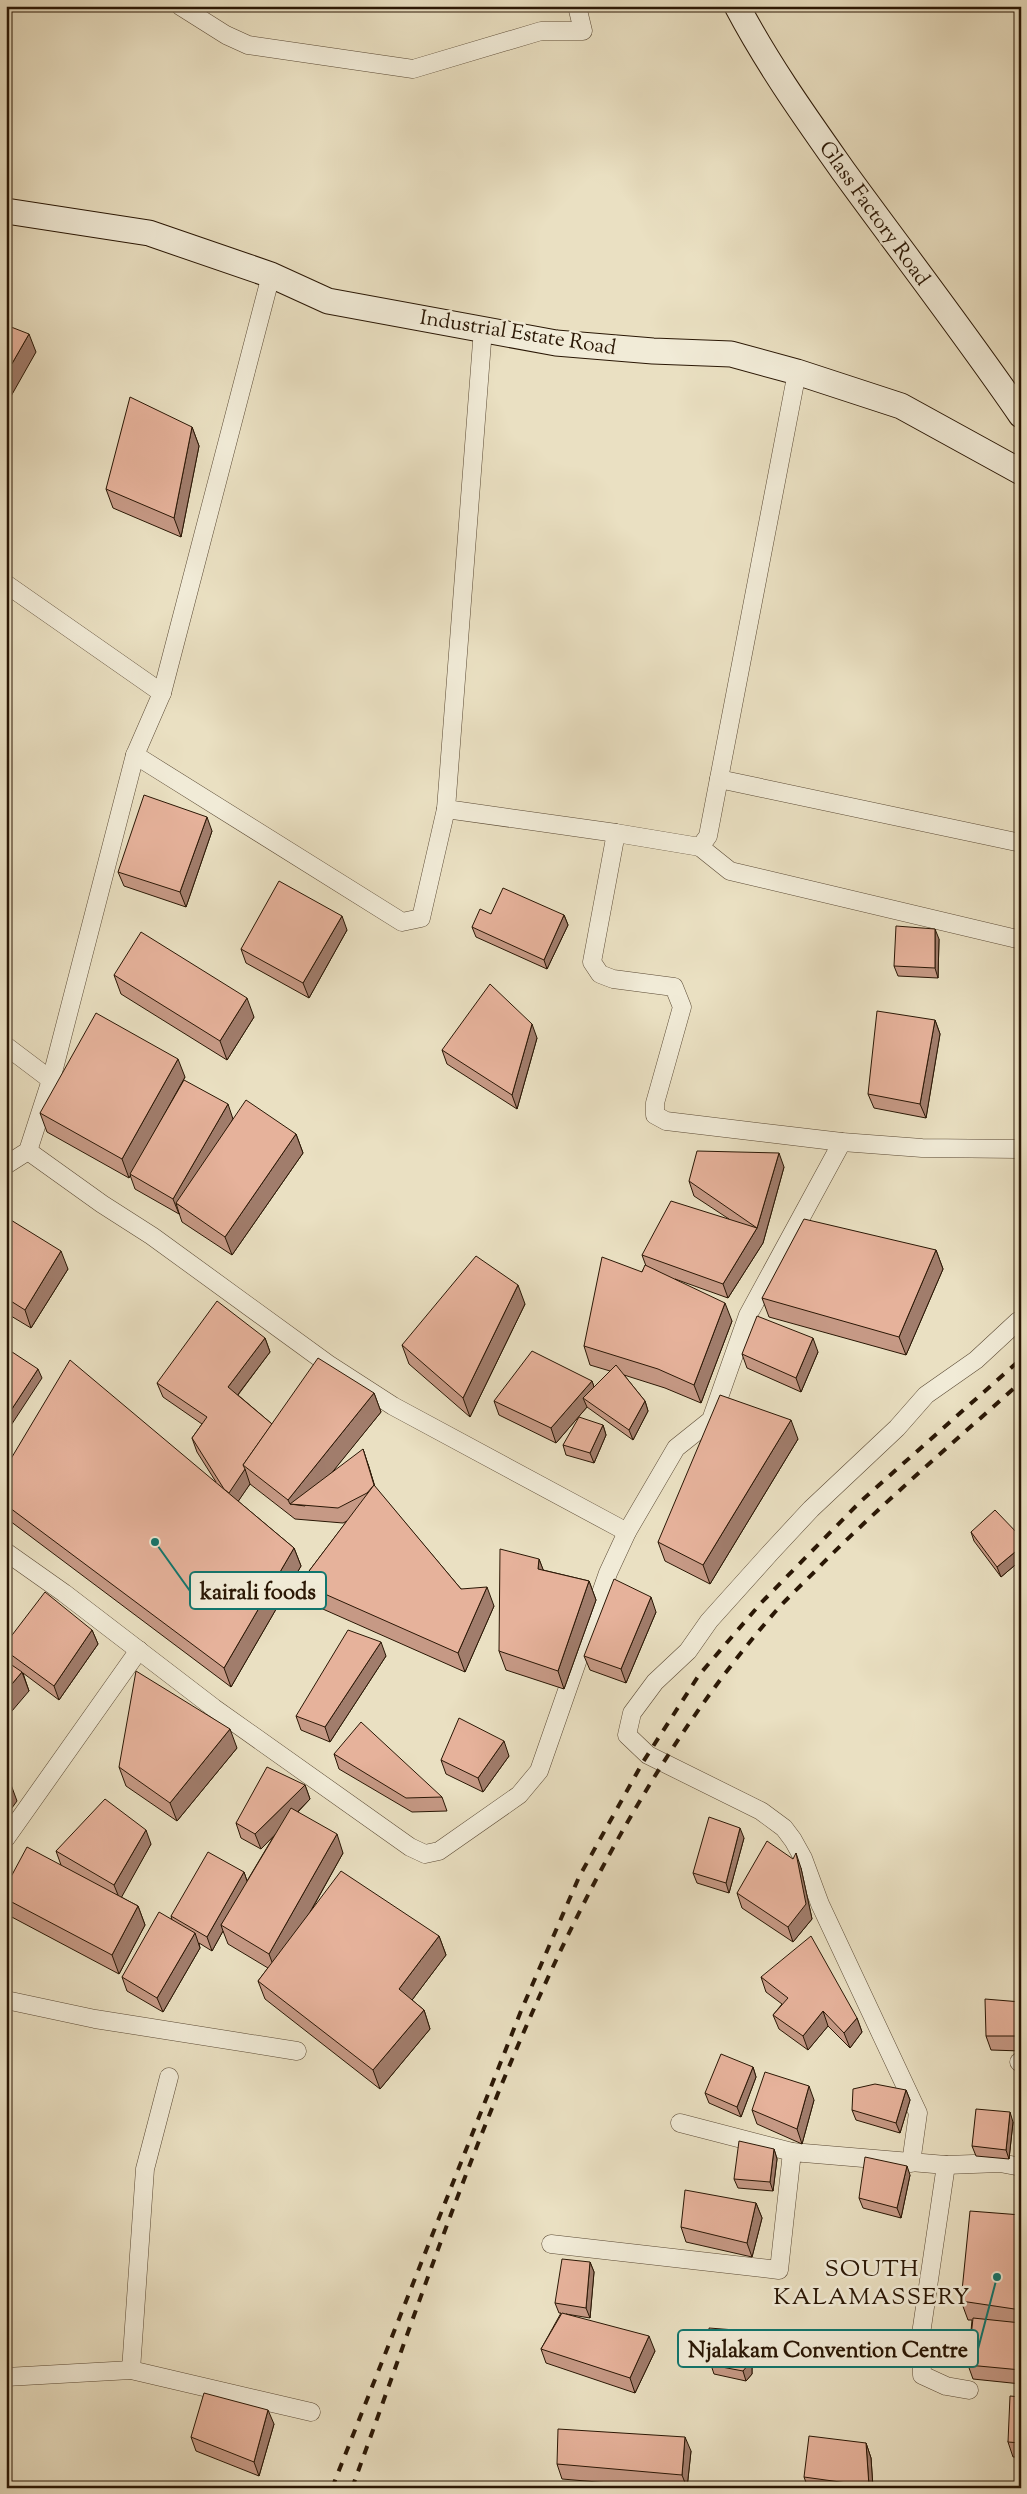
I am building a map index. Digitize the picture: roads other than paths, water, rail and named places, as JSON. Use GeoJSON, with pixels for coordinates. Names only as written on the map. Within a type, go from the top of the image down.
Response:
{"type":"FeatureCollection","features":[{"type":"Feature","properties":{"kind":"street"},"geometry":{"type":"LineString","coordinates":[[180,6],[226,35],[248,45],[413,69],[541,31],[583,31],[577,6]]}},
{"type":"Feature","properties":{"kind":"street","name":"Glass Factory Road"},"geometry":{"type":"LineString","coordinates":[[737,6],[750,32],[800,110],[1021,415]]}},
{"type":"Feature","properties":{"kind":"street","name":"Industrial Estate Road"},"geometry":{"type":"LineString","coordinates":[[6,211],[149,233],[270,275],[328,301],[556,342],[653,351],[731,354],[798,372],[902,406],[1021,472]]}},
{"type":"Feature","properties":{"kind":"street"},"geometry":{"type":"LineString","coordinates":[[6,1165],[28,1151],[51,1080],[135,755],[162,693],[270,275]]}},
{"type":"Feature","properties":{"kind":"street"},"geometry":{"type":"LineString","coordinates":[[135,755],[402,922],[421,918],[446,809],[483,330]]}},
{"type":"Feature","properties":{"kind":"street"},"geometry":{"type":"LineString","coordinates":[[700,847],[708,836],[798,372]]}},
{"type":"Feature","properties":{"kind":"street"},"geometry":{"type":"LineString","coordinates":[[6,584],[162,693]]}},
{"type":"Feature","properties":{"kind":"street"},"geometry":{"type":"LineString","coordinates":[[719,779],[1021,843]]}},
{"type":"Feature","properties":{"kind":"street"},"geometry":{"type":"LineString","coordinates":[[446,809],[700,847],[730,871],[1021,940]]}},
{"type":"Feature","properties":{"kind":"street"},"geometry":{"type":"LineString","coordinates":[[616,833],[592,962],[600,974],[613,979],[674,987],[680,997],[682,1007],[655,1103],[655,1115],[666,1121],[842,1142],[922,1148],[1021,1150]]}},
{"type":"Feature","properties":{"kind":"street"},"geometry":{"type":"LineString","coordinates":[[6,1046],[51,1080]]}},
{"type":"Feature","properties":{"kind":"street"},"geometry":{"type":"LineString","coordinates":[[6,1552],[139,1650],[221,1714],[410,1847],[425,1854],[440,1851],[519,1795],[539,1771],[608,1573],[627,1532],[676,1448],[711,1420],[748,1315],[842,1142]]}},
{"type":"Feature","properties":{"kind":"street"},"geometry":{"type":"LineString","coordinates":[[28,1151],[102,1204],[152,1236],[328,1364],[392,1406],[627,1532]]}},
{"type":"Feature","properties":{"kind":"street"},"geometry":{"type":"LineString","coordinates":[[911,2162],[918,2113],[820,1904],[803,1858],[793,1840],[784,1828],[761,1811],[648,1755],[627,1735],[632,1713],[655,1682],[688,1651],[709,1621],[771,1552],[811,1510],[897,1428],[926,1395],[976,1360],[1018,1321]]}},
{"type":"Feature","properties":{"kind":"street"},"geometry":{"type":"LineString","coordinates":[[6,1838],[139,1650]]}},
{"type":"Feature","properties":{"kind":"street"},"geometry":{"type":"LineString","coordinates":[[6,2000],[95,2019],[297,2051]]}},
{"type":"Feature","properties":{"kind":"street"},"geometry":{"type":"LineString","coordinates":[[131,2370],[145,2170],[169,2077]]}},
{"type":"Feature","properties":{"kind":"street"},"geometry":{"type":"LineString","coordinates":[[680,2123],[792,2152],[946,2165],[1000,2163],[1021,2167]]}},
{"type":"Feature","properties":{"kind":"street"},"geometry":{"type":"LineString","coordinates":[[551,2244],[779,2270],[792,2152]]}},
{"type":"Feature","properties":{"kind":"street"},"geometry":{"type":"LineString","coordinates":[[946,2165],[922,2334],[922,2374],[946,2386],[969,2390]]}},
{"type":"Feature","properties":{"kind":"street"},"geometry":{"type":"LineString","coordinates":[[6,2377],[131,2370],[311,2412]]}},
{"type":"Feature","properties":{"kind":"railway"},"geometry":{"type":"LineString","coordinates":[[332,2488],[521,2011],[579,1877],[643,1762],[699,1675],[761,1603],[861,1501],[1021,1359]]}},
{"type":"Feature","properties":{"kind":"railway"},"geometry":{"type":"LineString","coordinates":[[352,2488],[434,2260],[478,2144],[525,2029],[577,1917],[635,1809],[700,1707],[780,1606],[870,1518],[1021,1382]]}},
{"type":"Feature","properties":{"kind":"place","name":"kairali foods"},"geometry":{"type":"Point","coordinates":[155,1542]}},
{"type":"Feature","properties":{"kind":"place","name":"Njalakam Convention Centre"},"geometry":{"type":"Point","coordinates":[997,2277]}},
{"type":"Feature","properties":{"kind":"district","name":"SOUTH KALAMASSERY"},"geometry":{"type":"Point","coordinates":[872,2282]}}]}
